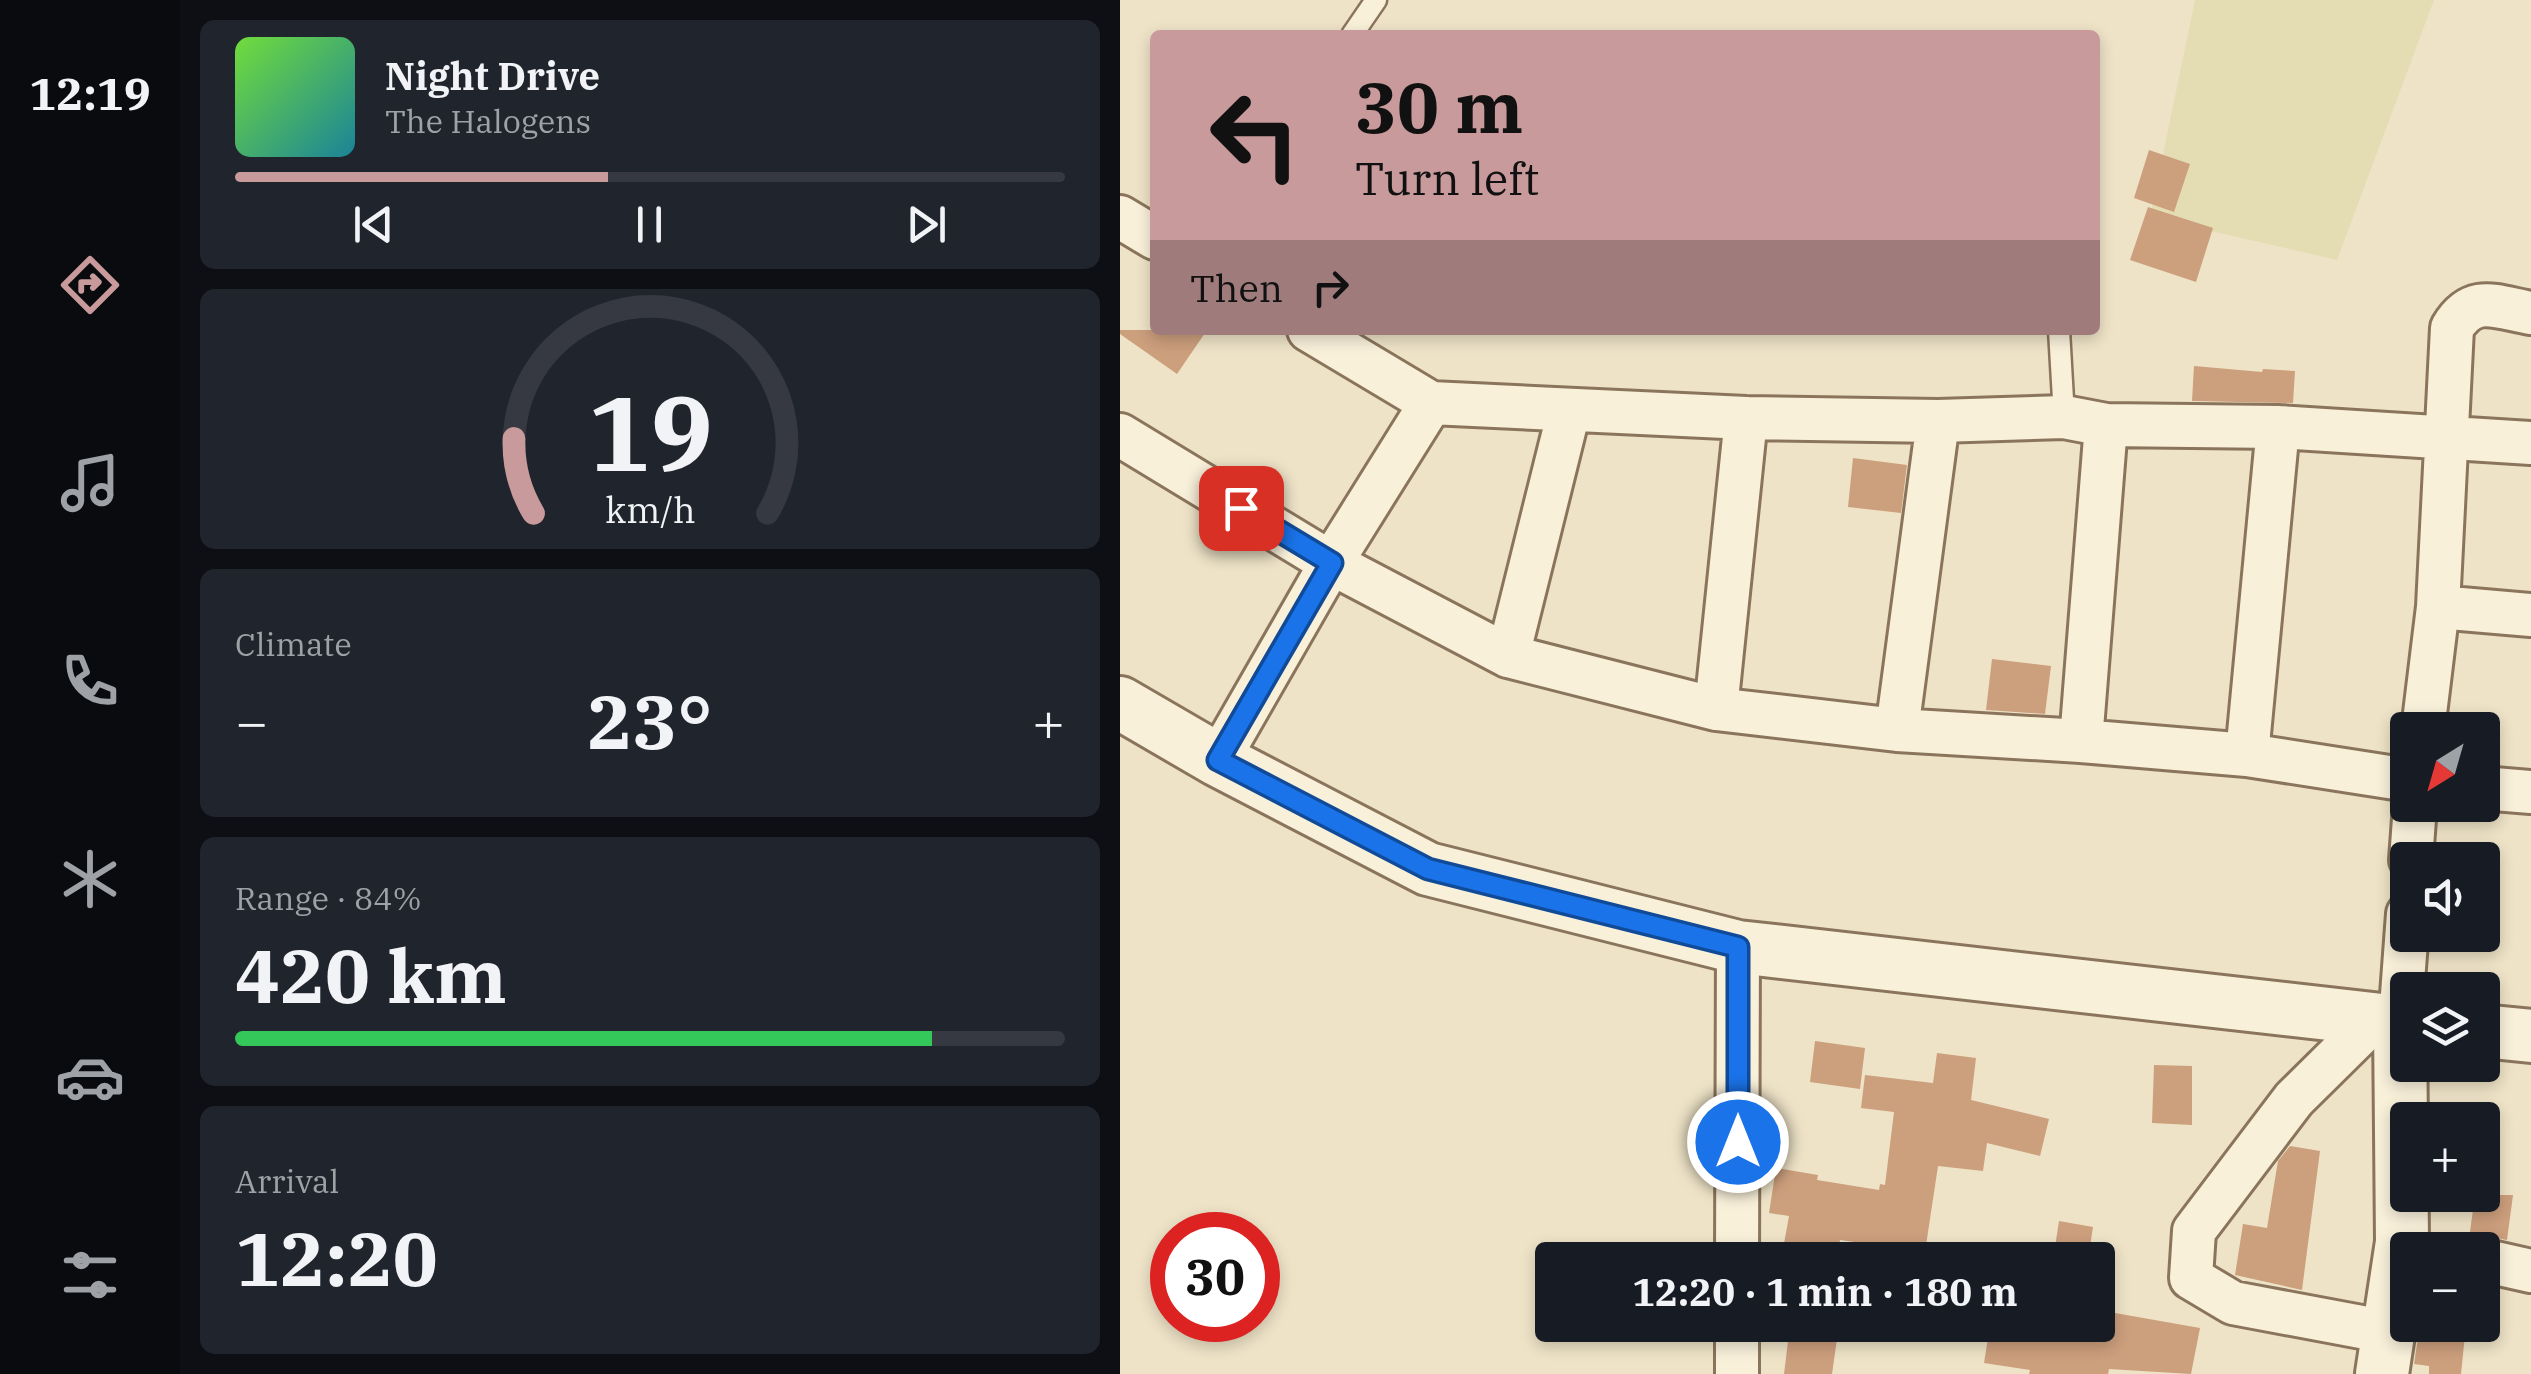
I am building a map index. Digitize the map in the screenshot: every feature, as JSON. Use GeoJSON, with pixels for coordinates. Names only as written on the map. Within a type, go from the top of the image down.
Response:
{"type":"FeatureCollection","features":[{"type":"Feature","properties":{"kind":"street"},"geometry":{"type":"LineString","coordinates":[[1120,217],[1150,235]]}},
{"type":"Feature","properties":{"kind":"street"},"geometry":{"type":"LineString","coordinates":[[2425,712],[2438,607],[2452,328],[2462,311],[2479,304],[2531,313]]}},
{"type":"Feature","properties":{"kind":"street"},"geometry":{"type":"LineString","coordinates":[[1317,335],[1431,403],[1746,418],[1938,421],[2064,416],[2106,425],[2278,427],[2531,444]]}},
{"type":"Feature","properties":{"kind":"street"},"geometry":{"type":"LineString","coordinates":[[1218,760],[1332,563],[1431,403]]}},
{"type":"Feature","properties":{"kind":"street"},"geometry":{"type":"LineString","coordinates":[[1508,656],[1569,412]]}},
{"type":"Feature","properties":{"kind":"street"},"geometry":{"type":"LineString","coordinates":[[1716,709],[1746,418]]}},
{"type":"Feature","properties":{"kind":"street"},"geometry":{"type":"LineString","coordinates":[[1897,730],[1938,421]]}},
{"type":"Feature","properties":{"kind":"street"},"geometry":{"type":"LineString","coordinates":[[2080,741],[2106,425]]}},
{"type":"Feature","properties":{"kind":"street"},"geometry":{"type":"LineString","coordinates":[[2248,755],[2278,427]]}},
{"type":"Feature","properties":{"kind":"street"},"geometry":{"type":"LineString","coordinates":[[1120,435],[1332,563],[1508,656],[1716,709],[1897,730],[2248,755],[2390,777]]}},
{"type":"Feature","properties":{"kind":"street"},"geometry":{"type":"LineString","coordinates":[[2438,607],[2531,614]]}},
{"type":"Feature","properties":{"kind":"street"},"geometry":{"type":"LineString","coordinates":[[1120,703],[1218,760],[1428,869],[1738,947],[2390,1021]]}},
{"type":"Feature","properties":{"kind":"street"},"geometry":{"type":"LineString","coordinates":[[2500,789],[2531,792]]}},
{"type":"Feature","properties":{"kind":"street"},"geometry":{"type":"LineString","coordinates":[[1737,1242],[1738,947]]}},
{"type":"Feature","properties":{"kind":"street"},"geometry":{"type":"LineString","coordinates":[[2385,1353],[2233,1303],[2191,1278],[2194,1231],[2294,1099],[2390,1024]]}},
{"type":"Feature","properties":{"kind":"street"},"geometry":{"type":"LineString","coordinates":[[2500,1033],[2531,1036]]}},
{"type":"Feature","properties":{"kind":"street"},"geometry":{"type":"LineString","coordinates":[[2401,1082],[2417,1232]]}},
{"type":"Feature","properties":{"kind":"street"},"geometry":{"type":"LineString","coordinates":[[2500,1264],[2531,1271]]}},
{"type":"Feature","properties":{"kind":"street"},"geometry":{"type":"LineString","coordinates":[[1737,1342],[1737,1374]]}},
{"type":"Feature","properties":{"kind":"lane"},"geometry":{"type":"LineString","coordinates":[[1355,30],[1376,0]]}},
{"type":"Feature","properties":{"kind":"lane"},"geometry":{"type":"LineString","coordinates":[[2059,335],[2064,416]]}},
{"type":"Feature","properties":{"kind":"shaded area"},"geometry":{"type":"Polygon","coordinates":[[[2195,0],[2434,0],[2337,260],[2150,217],[2195,0]]]}},
{"type":"Feature","properties":{"kind":"building"},"geometry":{"type":"Polygon","coordinates":[[[2149,150],[2190,164],[2174,212],[2134,198],[2149,150]]]}},
{"type":"Feature","properties":{"kind":"building"},"geometry":{"type":"Polygon","coordinates":[[[2148,207],[2213,228],[2196,282],[2130,260],[2148,207]]]}},
{"type":"Feature","properties":{"kind":"building"},"geometry":{"type":"Polygon","coordinates":[[[1120,330],[1150,330],[1150,335],[1204,335],[1177,374],[1120,334],[1120,330]]]}},
{"type":"Feature","properties":{"kind":"building"},"geometry":{"type":"Polygon","coordinates":[[[2194,366],[2295,371],[2293,403],[2192,401],[2194,366]]]}},
{"type":"Feature","properties":{"kind":"building"},"geometry":{"type":"Polygon","coordinates":[[[1853,458],[1907,465],[1901,513],[1848,507],[1853,458]]]}},
{"type":"Feature","properties":{"kind":"building"},"geometry":{"type":"Polygon","coordinates":[[[1992,659],[2051,666],[2045,714],[1986,710],[1992,659]]]}},
{"type":"Feature","properties":{"kind":"building"},"geometry":{"type":"Polygon","coordinates":[[[1815,1041],[1865,1048],[1860,1089],[1810,1082],[1815,1041]]]}},
{"type":"Feature","properties":{"kind":"building"},"geometry":{"type":"Polygon","coordinates":[[[1937,1053],[1976,1058],[1971,1100],[2049,1119],[2040,1156],[1987,1143],[1983,1171],[1938,1166],[1927,1242],[1784,1242],[1789,1216],[1769,1213],[1776,1168],[1818,1175],[1817,1180],[1879,1190],[1880,1184],[1885,1185],[1894,1112],[1861,1108],[1865,1075],[1933,1083],[1937,1053]]]}},
{"type":"Feature","properties":{"kind":"building"},"geometry":{"type":"Polygon","coordinates":[[[2154,1065],[2192,1066],[2192,1125],[2152,1123],[2154,1065]]]}},
{"type":"Feature","properties":{"kind":"building"},"geometry":{"type":"Polygon","coordinates":[[[2290,1146],[2320,1151],[2302,1290],[2235,1275],[2243,1224],[2267,1228],[2278,1161],[2290,1146]]]}},
{"type":"Feature","properties":{"kind":"building"},"geometry":{"type":"Polygon","coordinates":[[[2500,1195],[2513,1195],[2507,1240],[2500,1239],[2500,1232],[2470,1232],[2473,1212],[2500,1212],[2500,1195]]]}},
{"type":"Feature","properties":{"kind":"building"},"geometry":{"type":"Polygon","coordinates":[[[2059,1221],[2093,1227],[2091,1242],[2056,1242],[2059,1221]]]}},
{"type":"Feature","properties":{"kind":"building"},"geometry":{"type":"Polygon","coordinates":[[[2115,1313],[2200,1328],[2191,1374],[2109,1369],[2108,1374],[2029,1374],[2030,1370],[1984,1363],[1987,1342],[2115,1342],[2115,1313]]]}},
{"type":"Feature","properties":{"kind":"building"},"geometry":{"type":"Polygon","coordinates":[[[1788,1342],[1837,1342],[1832,1374],[1784,1374],[1788,1342]]]}},
{"type":"Feature","properties":{"kind":"building"},"geometry":{"type":"Polygon","coordinates":[[[2417,1342],[2464,1342],[2461,1374],[2429,1374],[2429,1366],[2414,1364],[2417,1342]]]}},
{"type":"Feature","properties":{"kind":"route"},"geometry":{"type":"LineString","coordinates":[[1241,508],[1332,563],[1218,760],[1428,869],[1738,947],[1738,1142]]}}]}
